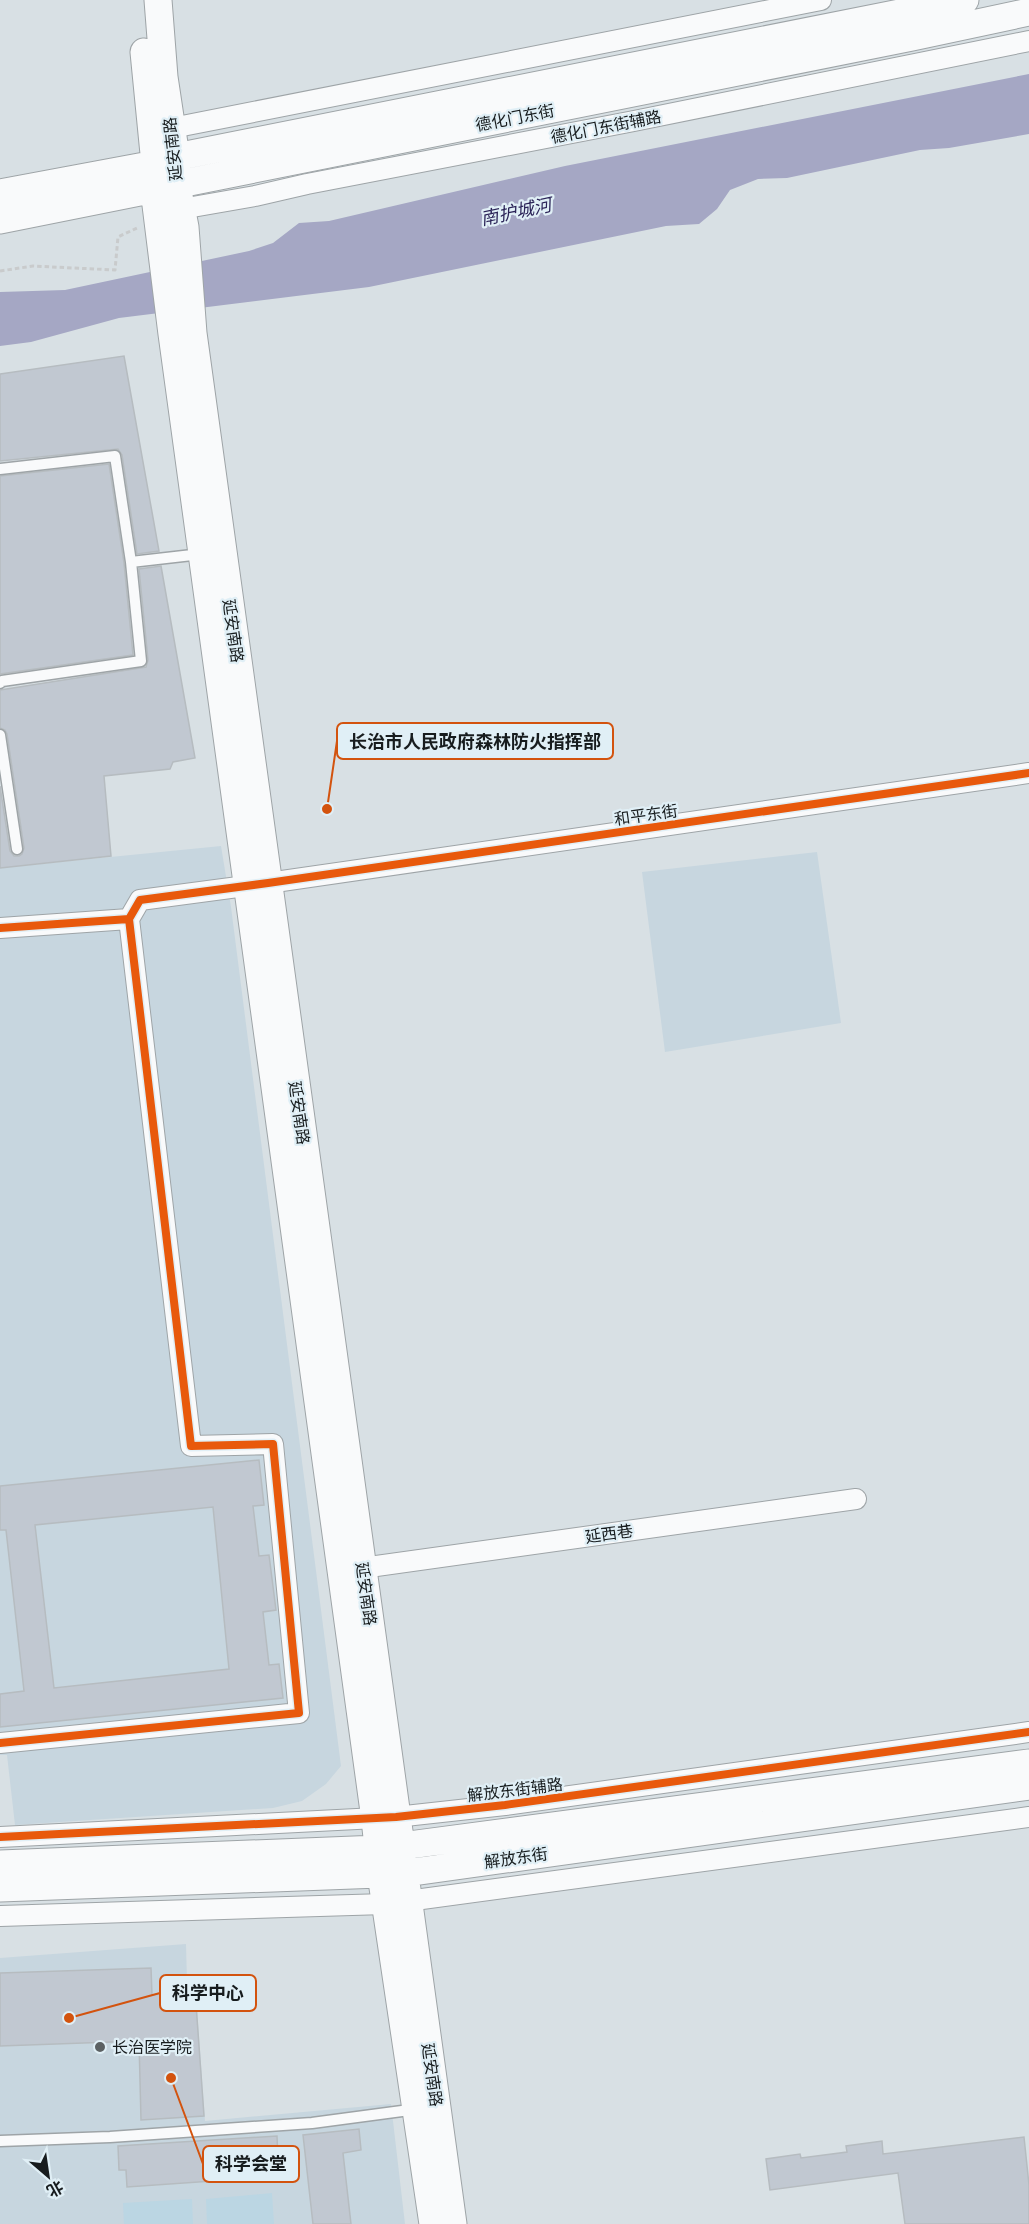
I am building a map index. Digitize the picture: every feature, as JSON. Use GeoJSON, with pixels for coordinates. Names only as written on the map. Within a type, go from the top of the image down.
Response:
{"type":"FeatureCollection","features":[{"type":"Feature","properties":{"kind":"main road","name":"延安南路"},"geometry":{"type":"LineString","coordinates":[[140,0],[168,198],[182,333],[392,1860],[417,2109],[433,2224]]}},
{"type":"Feature","properties":{"kind":"main road","name":"延安南路"},"geometry":{"type":"LineString","coordinates":[[158,0],[164,77],[172,128],[168,198]]}},
{"type":"Feature","properties":{"kind":"main road","name":"德化门东街"},"geometry":{"type":"LineString","coordinates":[[0,193],[168,198],[965,0]]}},
{"type":"Feature","properties":{"kind":"main road","name":"德化门东街"},"geometry":{"type":"LineString","coordinates":[[0,220],[168,198],[1029,12]]}},
{"type":"Feature","properties":{"kind":"main road","name":"延安南路"},"geometry":{"type":"LineString","coordinates":[[257,884],[362,1568],[386,1818]]}},
{"type":"Feature","properties":{"kind":"main road","name":"解放东街"},"geometry":{"type":"LineString","coordinates":[[0,1864],[392,1860],[1029,1763]]}},
{"type":"Feature","properties":{"kind":"main road","name":"解放东街"},"geometry":{"type":"LineString","coordinates":[[0,1888],[392,1860],[1029,1786]]}},
{"type":"Feature","properties":{"kind":"main road","name":"延安南路"},"geometry":{"type":"LineString","coordinates":[[397,1903],[453,2224]]}},
{"type":"Feature","properties":{"kind":"street"},"geometry":{"type":"LineString","coordinates":[[172,128],[821,0]]}},
{"type":"Feature","properties":{"kind":"street","name":"德化门东街辅路"},"geometry":{"type":"LineString","coordinates":[[168,198],[255,196],[307,184],[634,122],[1029,41]]}},
{"type":"Feature","properties":{"kind":"street","name":"和平东街"},"geometry":{"type":"LineString","coordinates":[[129,920],[140,900],[1029,773]]}},
{"type":"Feature","properties":{"kind":"street"},"geometry":{"type":"LineString","coordinates":[[0,928],[129,920],[191,1446],[273,1444],[299,1713],[0,1743]]}},
{"type":"Feature","properties":{"kind":"street","name":"延西巷"},"geometry":{"type":"LineString","coordinates":[[362,1568],[856,1499]]}},
{"type":"Feature","properties":{"kind":"street","name":"解放东街辅路"},"geometry":{"type":"LineString","coordinates":[[0,1837],[386,1818],[505,1805],[1029,1732]]}},
{"type":"Feature","properties":{"kind":"street"},"geometry":{"type":"LineString","coordinates":[[0,1916],[397,1903],[1029,1817]]}},
{"type":"Feature","properties":{"kind":"lane"},"geometry":{"type":"LineString","coordinates":[[0,469],[115,456],[141,661],[0,683]]}},
{"type":"Feature","properties":{"kind":"lane"},"geometry":{"type":"LineString","coordinates":[[130,562],[213,553]]}},
{"type":"Feature","properties":{"kind":"lane"},"geometry":{"type":"LineString","coordinates":[[0,735],[17,849]]}},
{"type":"Feature","properties":{"kind":"lane"},"geometry":{"type":"LineString","coordinates":[[0,2141],[110,2137],[312,2123],[417,2109]]}},
{"type":"Feature","properties":{"kind":"path"},"geometry":{"type":"LineString","coordinates":[[0,271],[33,266],[115,270],[118,237],[168,198]]}},
{"type":"Feature","properties":{"kind":"shaded area"},"geometry":{"type":"Polygon","coordinates":[[[221,846],[231,907],[341,1766],[326,1784],[302,1801],[273,1808],[15,1825],[7,1755],[0,1755],[0,868],[221,846]]]}},
{"type":"Feature","properties":{"kind":"shaded area"},"geometry":{"type":"Polygon","coordinates":[[[817,852],[841,1023],[665,1052],[642,872],[817,852]]]}},
{"type":"Feature","properties":{"kind":"shaded area","name":"长治医学院"},"geometry":{"type":"Polygon","coordinates":[[[186,1944],[187,1982],[195,1981],[205,2121],[391,2104],[405,2224],[0,2224],[0,1958],[186,1944]]]}},
{"type":"Feature","properties":{"kind":"shaded area"},"geometry":{"type":"Polygon","coordinates":[[[272,2193],[274,2224],[207,2224],[206,2199],[272,2193]]]}},
{"type":"Feature","properties":{"kind":"shaded area"},"geometry":{"type":"Polygon","coordinates":[[[192,2199],[193,2224],[124,2224],[123,2203],[192,2199]]]}},
{"type":"Feature","properties":{"kind":"water","name":"南护城河"},"geometry":{"type":"Polygon","coordinates":[[[1029,74],[1029,134],[949,148],[920,150],[787,178],[758,179],[730,190],[717,209],[699,224],[666,226],[369,287],[119,318],[31,342],[0,346],[0,292],[65,290],[249,251],[273,243],[299,223],[329,221],[565,166],[1029,74]]]}},
{"type":"Feature","properties":{"kind":"building"},"geometry":{"type":"Polygon","coordinates":[[[124,356],[159,551],[137,554],[122,455],[118,449],[0,461],[0,374],[124,356]]]}},
{"type":"Feature","properties":{"kind":"building"},"geometry":{"type":"Polygon","coordinates":[[[109,464],[124,563],[133,655],[0,674],[0,476],[109,464]]]}},
{"type":"Feature","properties":{"kind":"building"},"geometry":{"type":"Polygon","coordinates":[[[161,566],[195,758],[173,762],[170,769],[104,776],[111,856],[0,868],[0,786],[10,851],[14,856],[19,856],[24,848],[7,734],[0,728],[0,690],[146,667],[148,660],[139,569],[161,566]]]}},
{"type":"Feature","properties":{"kind":"building"},"geometry":{"type":"Polygon","coordinates":[[[259,1460],[264,1505],[253,1506],[259,1556],[269,1555],[276,1610],[263,1612],[269,1665],[279,1664],[283,1698],[0,1727],[0,1694],[24,1691],[6,1530],[0,1530],[0,1486],[259,1460]],[[213,1507],[35,1525],[54,1688],[229,1669],[213,1507]]]}},
{"type":"Feature","properties":{"kind":"building"},"geometry":{"type":"Polygon","coordinates":[[[151,1968],[152,1995],[195,1990],[204,2116],[141,2120],[139,2041],[0,2046],[0,1973],[151,1968]]]}},
{"type":"Feature","properties":{"kind":"building"},"geometry":{"type":"Polygon","coordinates":[[[359,2129],[361,2150],[343,2153],[351,2224],[313,2224],[303,2135],[359,2129]]]}},
{"type":"Feature","properties":{"kind":"building"},"geometry":{"type":"Polygon","coordinates":[[[277,2136],[278,2160],[270,2161],[270,2177],[127,2187],[126,2170],[119,2170],[118,2146],[277,2136]]]}},
{"type":"Feature","properties":{"kind":"building"},"geometry":{"type":"Polygon","coordinates":[[[1024,2137],[1029,2185],[1029,2224],[905,2224],[898,2173],[770,2190],[766,2159],[800,2154],[801,2158],[847,2152],[846,2146],[882,2141],[883,2154],[1024,2137]]]}},
{"type":"Feature","properties":{"kind":"cycle path"},"geometry":{"type":"LineString","coordinates":[[129,919],[140,900],[1029,773]]}},
{"type":"Feature","properties":{"kind":"cycle path"},"geometry":{"type":"LineString","coordinates":[[0,928],[129,919],[191,1446],[273,1444],[299,1713],[0,1743]]}},
{"type":"Feature","properties":{"kind":"cycle path"},"geometry":{"type":"LineString","coordinates":[[0,1837],[396,1817],[505,1805],[1029,1732]]}},
{"type":"Feature","properties":{"kind":"place","name":"长治市人民政府森林防火指挥部"},"geometry":{"type":"Point","coordinates":[327,809]}},
{"type":"Feature","properties":{"kind":"place","name":"科学中心"},"geometry":{"type":"Point","coordinates":[69,2018]}},
{"type":"Feature","properties":{"kind":"place","name":"长治医学院"},"geometry":{"type":"Point","coordinates":[100,2047]}},
{"type":"Feature","properties":{"kind":"place","name":"科学会堂"},"geometry":{"type":"Point","coordinates":[171,2078]}}]}
